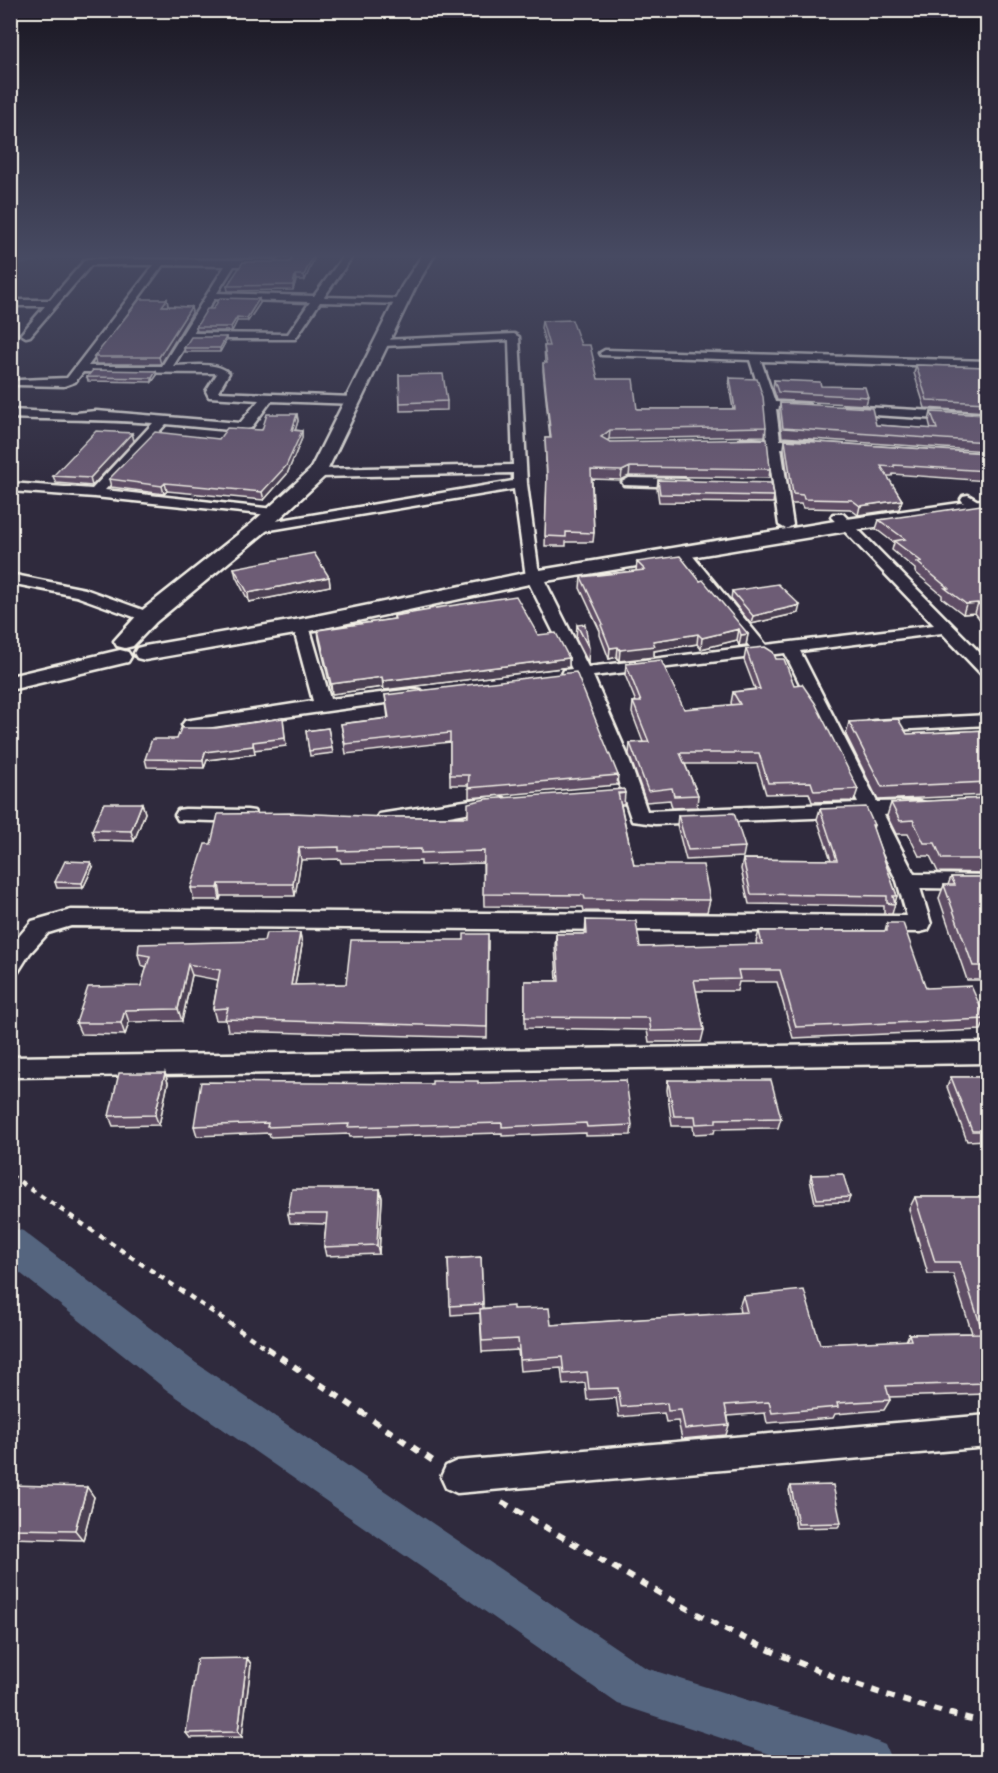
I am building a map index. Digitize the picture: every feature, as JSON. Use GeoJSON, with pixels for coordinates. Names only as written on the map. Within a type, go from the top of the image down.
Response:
{"type":"FeatureCollection","features":[{"type":"Feature","properties":{"kind":"street"},"geometry":{"type":"LineString","coordinates":[[20,383],[64,383],[71,380],[104,337]]}},
{"type":"Feature","properties":{"kind":"street"},"geometry":{"type":"LineString","coordinates":[[166,369],[186,337]]}},
{"type":"Feature","properties":{"kind":"street"},"geometry":{"type":"LineString","coordinates":[[264,337],[291,337]]}},
{"type":"Feature","properties":{"kind":"street"},"geometry":{"type":"LineString","coordinates":[[10,683],[131,648],[148,617],[258,528],[318,472],[386,337]]}},
{"type":"Feature","properties":{"kind":"street"},"geometry":{"type":"LineString","coordinates":[[383,343],[514,337],[520,477],[533,572],[584,672],[632,792],[639,816],[655,818],[942,806]]}},
{"type":"Feature","properties":{"kind":"street"},"geometry":{"type":"LineString","coordinates":[[605,353],[987,364]]}},
{"type":"Feature","properties":{"kind":"street"},"geometry":{"type":"LineString","coordinates":[[754,357],[770,405],[775,442],[772,484],[786,525]]}},
{"type":"Feature","properties":{"kind":"street"},"geometry":{"type":"LineString","coordinates":[[80,369],[221,371],[223,375],[212,391],[213,395],[353,401]]}},
{"type":"Feature","properties":{"kind":"street"},"geometry":{"type":"LineString","coordinates":[[10,414],[76,417],[96,415],[245,426],[267,398]]}},
{"type":"Feature","properties":{"kind":"street"},"geometry":{"type":"LineString","coordinates":[[770,405],[987,418]]}},
{"type":"Feature","properties":{"kind":"street"},"geometry":{"type":"LineString","coordinates":[[95,493],[162,421]]}},
{"type":"Feature","properties":{"kind":"street"},"geometry":{"type":"LineString","coordinates":[[727,443],[775,442],[822,446]]}},
{"type":"Feature","properties":{"kind":"street"},"geometry":{"type":"LineString","coordinates":[[318,472],[520,477]]}},
{"type":"Feature","properties":{"kind":"street"},"geometry":{"type":"LineString","coordinates":[[258,528],[520,477]]}},
{"type":"Feature","properties":{"kind":"street"},"geometry":{"type":"LineString","coordinates":[[630,482],[698,483]]}},
{"type":"Feature","properties":{"kind":"street"},"geometry":{"type":"LineString","coordinates":[[10,487],[95,493],[274,513]]}},
{"type":"Feature","properties":{"kind":"street"},"geometry":{"type":"LineString","coordinates":[[10,675],[131,648],[235,632],[533,572],[786,525],[842,521],[982,504]]}},
{"type":"Feature","properties":{"kind":"street"},"geometry":{"type":"LineString","coordinates":[[235,632],[301,626],[533,572],[682,552],[842,521]]}},
{"type":"Feature","properties":{"kind":"street"},"geometry":{"type":"LineString","coordinates":[[842,521],[987,671]]}},
{"type":"Feature","properties":{"kind":"street"},"geometry":{"type":"LineString","coordinates":[[682,552],[760,650]]}},
{"type":"Feature","properties":{"kind":"street"},"geometry":{"type":"LineString","coordinates":[[10,578],[80,592],[148,617]]}},
{"type":"Feature","properties":{"kind":"street"},"geometry":{"type":"LineString","coordinates":[[301,626],[323,705]]}},
{"type":"Feature","properties":{"kind":"street"},"geometry":{"type":"LineString","coordinates":[[548,677],[945,628]]}},
{"type":"Feature","properties":{"kind":"street"},"geometry":{"type":"LineString","coordinates":[[10,966],[22,947],[40,927],[71,918],[920,924],[907,881],[790,646]]}},
{"type":"Feature","properties":{"kind":"street"},"geometry":{"type":"LineString","coordinates":[[191,725],[430,692]]}},
{"type":"Feature","properties":{"kind":"street"},"geometry":{"type":"LineString","coordinates":[[832,728],[987,720]]}},
{"type":"Feature","properties":{"kind":"street"},"geometry":{"type":"LineString","coordinates":[[610,794],[632,792]]}},
{"type":"Feature","properties":{"kind":"street"},"geometry":{"type":"LineString","coordinates":[[368,818],[402,819],[457,807],[520,801]]}},
{"type":"Feature","properties":{"kind":"street"},"geometry":{"type":"LineString","coordinates":[[185,815],[265,817]]}},
{"type":"Feature","properties":{"kind":"street"},"geometry":{"type":"LineString","coordinates":[[907,881],[987,882]]}},
{"type":"Feature","properties":{"kind":"street"},"geometry":{"type":"LineString","coordinates":[[10,1067],[987,1053]]}},
{"type":"Feature","properties":{"kind":"street"},"geometry":{"type":"LineString","coordinates":[[457,1477],[987,1431]]}},
{"type":"Feature","properties":{"kind":"path"},"geometry":{"type":"LineString","coordinates":[[10,1175],[457,1477]]}},
{"type":"Feature","properties":{"kind":"path"},"geometry":{"type":"LineString","coordinates":[[498,1500],[701,1616],[780,1653],[851,1683],[938,1711],[987,1723]]}},
{"type":"Feature","properties":{"kind":"building"},"geometry":{"type":"Polygon","coordinates":[[[110,337],[172,337],[159,357],[94,357],[110,337]]]}},
{"type":"Feature","properties":{"kind":"building"},"geometry":{"type":"Polygon","coordinates":[[[191,337],[226,337],[220,348],[184,348],[191,337]]]}},
{"type":"Feature","properties":{"kind":"building"},"geometry":{"type":"Polygon","coordinates":[[[546,337],[578,337],[581,345],[590,345],[598,379],[633,379],[637,409],[735,409],[730,378],[757,379],[763,397],[766,427],[610,430],[601,437],[610,442],[767,439],[770,469],[630,467],[622,471],[591,470],[594,533],[566,532],[566,537],[545,536],[547,474],[545,438],[551,438],[543,363],[547,363],[544,346],[549,346],[546,337]]]}},
{"type":"Feature","properties":{"kind":"building"},"geometry":{"type":"Polygon","coordinates":[[[916,365],[987,367],[987,403],[927,400],[916,365]]]}},
{"type":"Feature","properties":{"kind":"building"},"geometry":{"type":"Polygon","coordinates":[[[93,370],[156,371],[152,378],[87,377],[93,370]]]}},
{"type":"Feature","properties":{"kind":"building"},"geometry":{"type":"Polygon","coordinates":[[[443,374],[447,401],[400,403],[399,375],[443,374]]]}},
{"type":"Feature","properties":{"kind":"building"},"geometry":{"type":"Polygon","coordinates":[[[774,380],[820,382],[821,386],[865,387],[868,397],[778,392],[774,380]]]}},
{"type":"Feature","properties":{"kind":"building"},"geometry":{"type":"Polygon","coordinates":[[[780,403],[872,408],[876,425],[937,429],[931,412],[987,415],[987,442],[783,428],[780,403]]]}},
{"type":"Feature","properties":{"kind":"building"},"geometry":{"type":"Polygon","coordinates":[[[267,414],[297,414],[292,430],[302,431],[286,466],[262,492],[165,483],[162,486],[109,479],[155,432],[219,439],[227,428],[262,430],[267,414]]]}},
{"type":"Feature","properties":{"kind":"building"},"geometry":{"type":"Polygon","coordinates":[[[96,431],[132,433],[90,478],[53,476],[96,431]]]}},
{"type":"Feature","properties":{"kind":"building"},"geometry":{"type":"Polygon","coordinates":[[[785,440],[987,453],[987,471],[881,466],[902,500],[860,506],[852,500],[804,499],[803,495],[793,494],[785,440]]]}},
{"type":"Feature","properties":{"kind":"building"},"geometry":{"type":"Polygon","coordinates":[[[658,480],[771,483],[774,496],[660,494],[658,480]]]}},
{"type":"Feature","properties":{"kind":"building"},"geometry":{"type":"Polygon","coordinates":[[[981,505],[987,509],[987,614],[978,603],[966,604],[945,588],[948,588],[917,562],[922,562],[894,541],[905,539],[879,520],[981,505]]]}},
{"type":"Feature","properties":{"kind":"building"},"geometry":{"type":"Polygon","coordinates":[[[314,553],[329,577],[248,593],[234,568],[314,553]]]}},
{"type":"Feature","properties":{"kind":"building"},"geometry":{"type":"Polygon","coordinates":[[[680,556],[748,634],[741,635],[739,629],[702,638],[698,634],[653,641],[655,646],[620,650],[618,647],[610,648],[601,625],[603,624],[581,577],[645,570],[637,562],[680,556]]]}},
{"type":"Feature","properties":{"kind":"building"},"geometry":{"type":"Polygon","coordinates":[[[778,584],[800,605],[753,616],[732,591],[778,584]]]}},
{"type":"Feature","properties":{"kind":"building"},"geometry":{"type":"Polygon","coordinates":[[[516,596],[538,635],[556,633],[569,658],[383,681],[382,677],[331,684],[318,630],[395,619],[394,616],[429,609],[516,596]]]}},
{"type":"Feature","properties":{"kind":"building"},"geometry":{"type":"Polygon","coordinates":[[[585,624],[589,648],[577,625],[585,624]]]}},
{"type":"Feature","properties":{"kind":"building"},"geometry":{"type":"Polygon","coordinates":[[[765,647],[773,652],[776,659],[784,659],[794,685],[802,684],[815,703],[858,789],[814,791],[811,782],[768,783],[759,753],[680,753],[698,795],[674,796],[672,788],[648,791],[630,743],[649,742],[633,702],[641,702],[626,664],[661,660],[684,709],[740,704],[733,692],[760,689],[746,649],[765,647]]]}},
{"type":"Feature","properties":{"kind":"building"},"geometry":{"type":"Polygon","coordinates":[[[576,672],[618,775],[468,788],[469,775],[450,775],[450,733],[345,744],[341,724],[389,718],[385,695],[576,672]]]}},
{"type":"Feature","properties":{"kind":"building"},"geometry":{"type":"Polygon","coordinates":[[[283,718],[285,738],[253,742],[253,746],[205,752],[203,760],[145,759],[152,739],[177,739],[181,728],[216,728],[283,718]]]}},
{"type":"Feature","properties":{"kind":"building"},"geometry":{"type":"Polygon","coordinates":[[[898,719],[907,734],[987,730],[987,782],[882,787],[849,722],[898,719]]]}},
{"type":"Feature","properties":{"kind":"building"},"geometry":{"type":"Polygon","coordinates":[[[328,728],[332,748],[309,751],[306,731],[328,728]]]}},
{"type":"Feature","properties":{"kind":"building"},"geometry":{"type":"Polygon","coordinates":[[[624,789],[625,793],[618,793],[634,865],[703,865],[710,900],[585,899],[584,895],[483,894],[484,851],[421,853],[421,849],[339,851],[339,847],[299,848],[293,884],[219,884],[218,888],[191,888],[205,844],[211,844],[218,814],[293,813],[387,817],[468,817],[468,803],[486,799],[624,789]]]}},
{"type":"Feature","properties":{"kind":"building"},"geometry":{"type":"Polygon","coordinates":[[[987,798],[987,859],[942,859],[935,843],[924,843],[913,820],[900,821],[891,803],[987,798]]]}},
{"type":"Feature","properties":{"kind":"building"},"geometry":{"type":"Polygon","coordinates":[[[104,803],[142,803],[131,831],[92,830],[104,803]]]}},
{"type":"Feature","properties":{"kind":"building"},"geometry":{"type":"Polygon","coordinates":[[[866,807],[897,896],[893,896],[895,904],[887,903],[887,896],[751,894],[743,859],[837,860],[820,809],[866,807]]]}},
{"type":"Feature","properties":{"kind":"building"},"geometry":{"type":"Polygon","coordinates":[[[734,813],[745,847],[688,850],[678,815],[734,813]]]}},
{"type":"Feature","properties":{"kind":"building"},"geometry":{"type":"Polygon","coordinates":[[[65,861],[91,862],[82,883],[55,882],[65,861]]]}},
{"type":"Feature","properties":{"kind":"building"},"geometry":{"type":"Polygon","coordinates":[[[951,877],[987,877],[987,966],[973,966],[944,885],[955,885],[951,877]]]}},
{"type":"Feature","properties":{"kind":"building"},"geometry":{"type":"Polygon","coordinates":[[[586,920],[636,921],[640,947],[762,944],[759,931],[887,931],[887,923],[903,923],[926,988],[971,986],[986,1019],[796,1027],[780,970],[738,970],[740,979],[694,980],[704,1030],[651,1031],[649,1018],[525,1017],[525,981],[559,981],[556,934],[587,934],[586,920]]]}},
{"type":"Feature","properties":{"kind":"building"},"geometry":{"type":"Polygon","coordinates":[[[266,933],[300,933],[291,985],[346,984],[351,940],[464,940],[464,934],[488,934],[487,1027],[225,1019],[228,1008],[213,1009],[220,970],[188,964],[178,1009],[125,1010],[121,1023],[76,1023],[88,987],[141,986],[150,956],[138,954],[139,944],[264,941],[266,933]]]}},
{"type":"Feature","properties":{"kind":"building"},"geometry":{"type":"Polygon","coordinates":[[[119,1073],[165,1073],[155,1115],[109,1116],[119,1073]]]}},
{"type":"Feature","properties":{"kind":"building"},"geometry":{"type":"Polygon","coordinates":[[[951,1077],[987,1077],[987,1131],[972,1131],[951,1077]]]}},
{"type":"Feature","properties":{"kind":"building"},"geometry":{"type":"Polygon","coordinates":[[[626,1080],[632,1125],[587,1127],[586,1123],[502,1127],[502,1123],[267,1127],[268,1123],[194,1126],[201,1082],[432,1084],[432,1081],[478,1081],[478,1083],[626,1080]]]}},
{"type":"Feature","properties":{"kind":"building"},"geometry":{"type":"Polygon","coordinates":[[[668,1080],[771,1080],[781,1118],[716,1119],[716,1123],[696,1124],[695,1116],[674,1116],[668,1080]]]}},
{"type":"Feature","properties":{"kind":"building"},"geometry":{"type":"Polygon","coordinates":[[[843,1174],[850,1197],[817,1199],[811,1175],[843,1174]]]}},
{"type":"Feature","properties":{"kind":"building"},"geometry":{"type":"Polygon","coordinates":[[[292,1189],[380,1189],[377,1245],[324,1247],[327,1214],[288,1214],[292,1189]]]}},
{"type":"Feature","properties":{"kind":"building"},"geometry":{"type":"Polygon","coordinates":[[[915,1197],[987,1197],[987,1383],[886,1386],[890,1400],[837,1403],[838,1407],[772,1413],[769,1402],[725,1405],[729,1425],[685,1429],[681,1410],[668,1411],[667,1403],[621,1407],[618,1388],[589,1389],[587,1372],[564,1374],[562,1357],[520,1360],[518,1339],[482,1341],[480,1309],[513,1306],[513,1309],[549,1308],[551,1325],[747,1312],[743,1296],[804,1290],[820,1344],[911,1340],[909,1334],[983,1333],[960,1262],[935,1262],[915,1197]]]}},
{"type":"Feature","properties":{"kind":"building"},"geometry":{"type":"Polygon","coordinates":[[[481,1257],[483,1304],[450,1306],[448,1259],[481,1257]]]}},
{"type":"Feature","properties":{"kind":"building"},"geometry":{"type":"Polygon","coordinates":[[[10,1485],[87,1487],[75,1530],[10,1529],[10,1485]]]}},
{"type":"Feature","properties":{"kind":"building"},"geometry":{"type":"Polygon","coordinates":[[[833,1485],[841,1523],[798,1524],[791,1486],[833,1485]]]}},
{"type":"Feature","properties":{"kind":"building"},"geometry":{"type":"Polygon","coordinates":[[[247,1658],[238,1732],[186,1733],[197,1659],[247,1658]]]}},
{"type":"Feature","properties":{"kind":"waterway"},"geometry":{"type":"LineString","coordinates":[[10,1243],[182,1377],[634,1688],[868,1762]]}}]}
